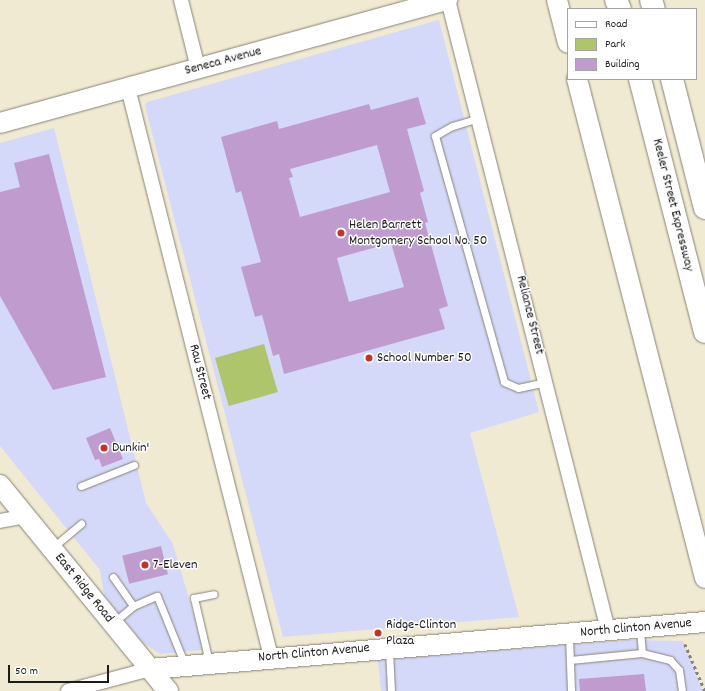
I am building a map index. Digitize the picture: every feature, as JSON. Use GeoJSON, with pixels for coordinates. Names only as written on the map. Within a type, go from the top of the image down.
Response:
{"type":"FeatureCollection","features":[{"type":"Feature","properties":{"kind":"highway","name":"Keeler Street Expressway"},"geometry":{"type":"LineString","coordinates":[[640,80],[705,332]]}},
{"type":"Feature","properties":{"kind":"highway"},"geometry":{"type":"LineString","coordinates":[[672,80],[705,208]]}},
{"type":"Feature","properties":{"kind":"main road","name":"Seneca Avenue"},"geometry":{"type":"LineString","coordinates":[[0,123],[448,0]]}},
{"type":"Feature","properties":{"kind":"main road"},"geometry":{"type":"LineString","coordinates":[[557,0],[567,39]]}},
{"type":"Feature","properties":{"kind":"main road"},"geometry":{"type":"LineString","coordinates":[[577,80],[705,578]]}},
{"type":"Feature","properties":{"kind":"main road","name":"East Ridge Road"},"geometry":{"type":"LineString","coordinates":[[0,485],[168,691]]}},
{"type":"Feature","properties":{"kind":"main road","name":"North Clinton Avenue"},"geometry":{"type":"LineString","coordinates":[[150,669],[209,662],[388,646],[568,634],[705,622]]}},
{"type":"Feature","properties":{"kind":"street"},"geometry":{"type":"LineString","coordinates":[[180,0],[198,68]]}},
{"type":"Feature","properties":{"kind":"street","name":"Reliance Street"},"geometry":{"type":"LineString","coordinates":[[448,0],[547,382],[608,630]]}},
{"type":"Feature","properties":{"kind":"street","name":"Rau Street"},"geometry":{"type":"LineString","coordinates":[[128,88],[272,657]]}},
{"type":"Feature","properties":{"kind":"street"},"geometry":{"type":"LineString","coordinates":[[0,521],[26,516]]}},
{"type":"Feature","properties":{"kind":"street","name":"North Clinton Avenue"},"geometry":{"type":"LineString","coordinates":[[68,691],[150,669]]}},
{"type":"Feature","properties":{"kind":"lane"},"geometry":{"type":"LineString","coordinates":[[479,118],[452,126],[435,136],[504,382],[518,388],[547,382]]}},
{"type":"Feature","properties":{"kind":"lane"},"geometry":{"type":"LineString","coordinates":[[81,486],[134,465]]}},
{"type":"Feature","properties":{"kind":"lane"},"geometry":{"type":"LineString","coordinates":[[52,548],[81,524]]}},
{"type":"Feature","properties":{"kind":"lane"},"geometry":{"type":"LineString","coordinates":[[113,577],[133,606]]}},
{"type":"Feature","properties":{"kind":"lane"},"geometry":{"type":"LineString","coordinates":[[209,662],[194,598],[214,594]]}},
{"type":"Feature","properties":{"kind":"lane"},"geometry":{"type":"LineString","coordinates":[[113,623],[133,606],[157,596],[185,665]]}},
{"type":"Feature","properties":{"kind":"lane"},"geometry":{"type":"LineString","coordinates":[[640,628],[642,653]]}},
{"type":"Feature","properties":{"kind":"lane"},"geometry":{"type":"LineString","coordinates":[[568,634],[571,691]]}},
{"type":"Feature","properties":{"kind":"lane"},"geometry":{"type":"LineString","coordinates":[[388,646],[391,691]]}},
{"type":"Feature","properties":{"kind":"lane"},"geometry":{"type":"LineString","coordinates":[[570,660],[642,653],[670,660],[679,670],[682,691]]}},
{"type":"Feature","properties":{"kind":"path"},"geometry":{"type":"LineString","coordinates":[[685,644],[705,691]]}},
{"type":"Feature","properties":{"kind":"shaded area","name":"School Number 50"},"geometry":{"type":"Polygon","coordinates":[[[439,20],[539,412],[470,433],[519,617],[283,637],[145,106],[147,102],[439,20]]]}},
{"type":"Feature","properties":{"kind":"shaded area"},"geometry":{"type":"Polygon","coordinates":[[[54,128],[146,503],[173,544],[204,650],[160,654],[143,643],[104,595],[100,570],[0,446],[0,143],[54,128]]]}},
{"type":"Feature","properties":{"kind":"shaded area","name":"Ridge-Clinton Plaza"},"geometry":{"type":"Polygon","coordinates":[[[629,640],[683,641],[703,691],[381,691],[378,660],[629,640]]]}},
{"type":"Feature","properties":{"kind":"green space"},"geometry":{"type":"Polygon","coordinates":[[[264,344],[278,392],[229,406],[215,358],[264,344]]]}},
{"type":"Feature","properties":{"kind":"building","name":"Helen Barrett Montgomery School No. 50"},"geometry":{"type":"Polygon","coordinates":[[[418,97],[426,124],[407,129],[424,191],[420,193],[428,222],[425,223],[448,306],[439,309],[445,329],[284,374],[279,354],[273,356],[262,315],[255,317],[241,267],[261,262],[241,191],[236,193],[221,137],[277,121],[279,129],[369,104],[371,110],[418,97]],[[377,145],[290,169],[293,177],[289,178],[300,217],[390,192],[377,145]],[[391,243],[337,258],[349,302],[404,287],[391,243]]]}},
{"type":"Feature","properties":{"kind":"building"},"geometry":{"type":"Polygon","coordinates":[[[49,154],[106,377],[53,390],[0,296],[0,192],[20,187],[14,163],[49,154]]]}},
{"type":"Feature","properties":{"kind":"building","name":"Dunkin'"},"geometry":{"type":"Polygon","coordinates":[[[110,428],[123,459],[102,467],[99,459],[95,460],[86,438],[110,428]]]}},
{"type":"Feature","properties":{"kind":"building","name":"7-Eleven"},"geometry":{"type":"Polygon","coordinates":[[[161,546],[168,574],[129,584],[122,556],[161,546]]]}},
{"type":"Feature","properties":{"kind":"building"},"geometry":{"type":"Polygon","coordinates":[[[644,674],[646,691],[580,691],[579,679],[644,674]]]}},
{"type":"Feature","properties":{"kind":"place","name":"Helen Barrett Montgomery School No. 50"},"geometry":{"type":"Point","coordinates":[341,233]}},
{"type":"Feature","properties":{"kind":"place","name":"School Number 50"},"geometry":{"type":"Point","coordinates":[369,358]}},
{"type":"Feature","properties":{"kind":"place","name":"Dunkin'"},"geometry":{"type":"Point","coordinates":[104,448]}},
{"type":"Feature","properties":{"kind":"place","name":"7-Eleven"},"geometry":{"type":"Point","coordinates":[145,565]}},
{"type":"Feature","properties":{"kind":"place","name":"Ridge-Clinton Plaza"},"geometry":{"type":"Point","coordinates":[378,633]}}]}
